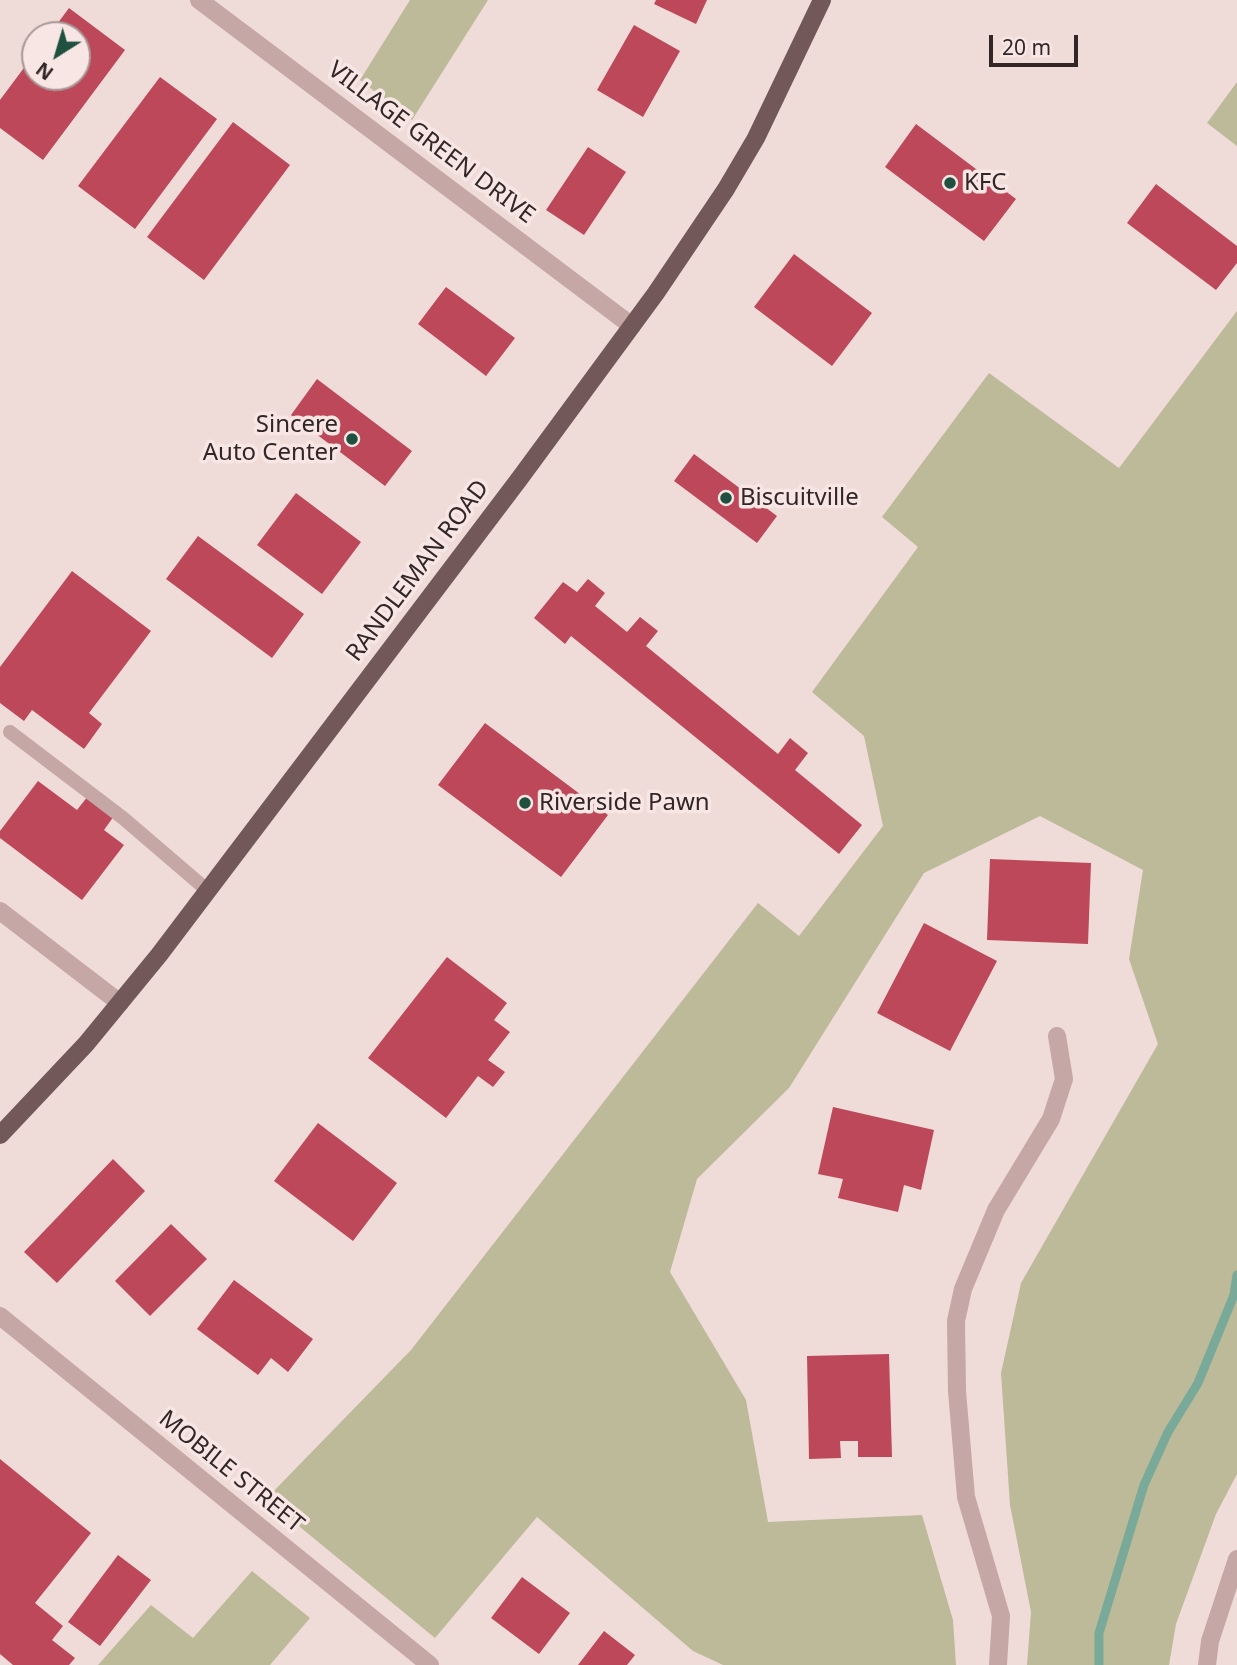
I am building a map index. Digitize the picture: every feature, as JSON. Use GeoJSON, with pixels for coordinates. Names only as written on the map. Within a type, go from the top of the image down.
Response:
{"type":"FeatureCollection","features":[{"type":"Feature","properties":{"kind":"main road","name":"RANDLEMAN ROAD"},"geometry":{"type":"LineString","coordinates":[[0,1135],[43,1091],[120,1003],[632,326],[732,179],[771,110],[822,0]]}},
{"type":"Feature","properties":{"kind":"street","name":"VILLAGE GREEN DRIVE"},"geometry":{"type":"LineString","coordinates":[[199,0],[632,326]]}},
{"type":"Feature","properties":{"kind":"street"},"geometry":{"type":"LineString","coordinates":[[0,911],[120,1003]]}},
{"type":"Feature","properties":{"kind":"street"},"geometry":{"type":"LineString","coordinates":[[998,1665],[1001,1616],[966,1497],[957,1391],[956,1321],[963,1289],[996,1210],[1051,1119],[1064,1079],[1057,1036]]}},
{"type":"Feature","properties":{"kind":"street","name":"MOBILE STREET"},"geometry":{"type":"LineString","coordinates":[[0,1316],[430,1665]]}},
{"type":"Feature","properties":{"kind":"street"},"geometry":{"type":"LineString","coordinates":[[1207,1665],[1210,1641],[1237,1559]]}},
{"type":"Feature","properties":{"kind":"lane"},"geometry":{"type":"LineString","coordinates":[[10,732],[123,818],[207,890]]}},
{"type":"Feature","properties":{"kind":"shaded area"},"geometry":{"type":"Polygon","coordinates":[[[410,0],[488,0],[412,120],[360,80],[410,0]]]}},
{"type":"Feature","properties":{"kind":"shaded area"},"geometry":{"type":"Polygon","coordinates":[[[1237,82],[1237,146],[1207,123],[1237,82]]]}},
{"type":"Feature","properties":{"kind":"shaded area"},"geometry":{"type":"Polygon","coordinates":[[[1237,311],[1237,1474],[1216,1514],[1176,1624],[1169,1665],[1027,1665],[1031,1612],[1010,1505],[1001,1373],[1021,1283],[1158,1044],[1129,959],[1143,870],[1040,816],[924,873],[789,1088],[697,1179],[670,1272],[746,1400],[768,1522],[922,1515],[953,1620],[956,1665],[723,1665],[693,1651],[537,1517],[435,1638],[266,1499],[411,1350],[758,903],[799,936],[883,826],[864,736],[812,692],[918,547],[882,517],[989,373],[1119,468],[1237,311]]]}},
{"type":"Feature","properties":{"kind":"shaded area"},"geometry":{"type":"Polygon","coordinates":[[[252,1571],[310,1618],[270,1665],[98,1665],[151,1605],[193,1638],[252,1571]]]}},
{"type":"Feature","properties":{"kind":"building"},"geometry":{"type":"Polygon","coordinates":[[[656,0],[707,0],[696,24],[654,4],[656,0]]]}},
{"type":"Feature","properties":{"kind":"building"},"geometry":{"type":"Polygon","coordinates":[[[69,8],[86,21],[59,21],[69,8]]]}},
{"type":"Feature","properties":{"kind":"building"},"geometry":{"type":"Polygon","coordinates":[[[91,24],[125,50],[43,160],[0,128],[0,100],[21,72],[21,91],[91,91],[91,24]]]}},
{"type":"Feature","properties":{"kind":"building"},"geometry":{"type":"Polygon","coordinates":[[[634,25],[680,51],[643,117],[597,90],[634,25]]]}},
{"type":"Feature","properties":{"kind":"building"},"geometry":{"type":"Polygon","coordinates":[[[160,77],[217,119],[135,229],[78,186],[160,77]]]}},
{"type":"Feature","properties":{"kind":"building"},"geometry":{"type":"Polygon","coordinates":[[[233,122],[290,165],[204,280],[147,237],[233,122]]]}},
{"type":"Feature","properties":{"kind":"building","name":"KFC"},"geometry":{"type":"Polygon","coordinates":[[[916,124],[1016,199],[984,241],[885,167],[916,124]]]}},
{"type":"Feature","properties":{"kind":"building"},"geometry":{"type":"Polygon","coordinates":[[[588,147],[626,172],[584,235],[546,210],[588,147]]]}},
{"type":"Feature","properties":{"kind":"building"},"geometry":{"type":"Polygon","coordinates":[[[1156,184],[1237,246],[1237,263],[1216,290],[1127,223],[1156,184]]]}},
{"type":"Feature","properties":{"kind":"building"},"geometry":{"type":"Polygon","coordinates":[[[794,254],[872,313],[832,366],[754,307],[794,254]]]}},
{"type":"Feature","properties":{"kind":"building"},"geometry":{"type":"Polygon","coordinates":[[[446,287],[515,338],[486,376],[418,324],[446,287]]]}},
{"type":"Feature","properties":{"kind":"building"},"geometry":{"type":"Polygon","coordinates":[[[317,379],[412,451],[385,486],[291,415],[317,379]]]}},
{"type":"Feature","properties":{"kind":"building","name":"Biscuitville"},"geometry":{"type":"Polygon","coordinates":[[[694,454],[777,516],[757,543],[674,481],[694,454]]]}},
{"type":"Feature","properties":{"kind":"building"},"geometry":{"type":"Polygon","coordinates":[[[296,493],[361,542],[322,594],[257,545],[296,493]]]}},
{"type":"Feature","properties":{"kind":"building"},"geometry":{"type":"Polygon","coordinates":[[[198,536],[304,614],[272,658],[166,579],[198,536]]]}},
{"type":"Feature","properties":{"kind":"building"},"geometry":{"type":"Polygon","coordinates":[[[72,571],[151,631],[89,713],[102,724],[84,749],[32,710],[24,721],[0,703],[0,667],[72,571]]]}},
{"type":"Feature","properties":{"kind":"building"},"geometry":{"type":"Polygon","coordinates":[[[588,579],[605,593],[595,606],[627,632],[640,617],[658,631],[646,646],[778,754],[790,738],[808,753],[795,770],[862,825],[839,854],[571,636],[565,644],[534,618],[563,582],[577,592],[588,579]]]}},
{"type":"Feature","properties":{"kind":"building"},"geometry":{"type":"Polygon","coordinates":[[[485,723],[608,815],[561,877],[438,785],[485,723]]]}},
{"type":"Feature","properties":{"kind":"building"},"geometry":{"type":"Polygon","coordinates":[[[38,781],[77,810],[88,796],[114,816],[104,830],[124,845],[82,900],[0,838],[0,831],[38,781]]]}},
{"type":"Feature","properties":{"kind":"building"},"geometry":{"type":"Polygon","coordinates":[[[990,859],[1091,863],[1088,944],[987,940],[990,859]]]}},
{"type":"Feature","properties":{"kind":"building"},"geometry":{"type":"Polygon","coordinates":[[[924,923],[997,961],[950,1051],[877,1013],[924,923]]]}},
{"type":"Feature","properties":{"kind":"building"},"geometry":{"type":"Polygon","coordinates":[[[447,957],[507,1003],[494,1020],[510,1032],[488,1060],[505,1072],[493,1087],[478,1076],[446,1118],[368,1058],[447,957]]]}},
{"type":"Feature","properties":{"kind":"building"},"geometry":{"type":"Polygon","coordinates":[[[833,1107],[934,1130],[921,1190],[904,1185],[898,1212],[838,1198],[843,1179],[818,1174],[833,1107]]]}},
{"type":"Feature","properties":{"kind":"building"},"geometry":{"type":"Polygon","coordinates":[[[318,1123],[397,1183],[353,1241],[274,1181],[318,1123]]]}},
{"type":"Feature","properties":{"kind":"building"},"geometry":{"type":"Polygon","coordinates":[[[113,1159],[145,1191],[57,1283],[24,1252],[113,1159]]]}},
{"type":"Feature","properties":{"kind":"building"},"geometry":{"type":"Polygon","coordinates":[[[171,1224],[207,1259],[150,1316],[115,1281],[171,1224]]]}},
{"type":"Feature","properties":{"kind":"building"},"geometry":{"type":"Polygon","coordinates":[[[234,1280],[313,1339],[288,1372],[271,1358],[258,1375],[197,1329],[234,1280]]]}},
{"type":"Feature","properties":{"kind":"building"},"geometry":{"type":"Polygon","coordinates":[[[889,1354],[892,1457],[858,1457],[858,1441],[840,1441],[841,1458],[809,1459],[807,1356],[889,1354]]]}},
{"type":"Feature","properties":{"kind":"building"},"geometry":{"type":"Polygon","coordinates":[[[0,1459],[91,1533],[35,1603],[63,1626],[52,1640],[75,1658],[69,1665],[13,1665],[0,1654],[0,1459]]]}},
{"type":"Feature","properties":{"kind":"building"},"geometry":{"type":"Polygon","coordinates":[[[118,1555],[151,1580],[100,1646],[68,1622],[118,1555]]]}},
{"type":"Feature","properties":{"kind":"building"},"geometry":{"type":"Polygon","coordinates":[[[522,1577],[570,1613],[539,1654],[491,1618],[522,1577]]]}},
{"type":"Feature","properties":{"kind":"building"},"geometry":{"type":"Polygon","coordinates":[[[604,1631],[635,1655],[627,1665],[578,1665],[604,1631]]]}},
{"type":"Feature","properties":{"kind":"waterway"},"geometry":{"type":"LineString","coordinates":[[1099,1665],[1099,1633],[1144,1485],[1168,1432],[1198,1383],[1234,1295],[1237,1275]]}},
{"type":"Feature","properties":{"kind":"place","name":"KFC"},"geometry":{"type":"Point","coordinates":[950,183]}},
{"type":"Feature","properties":{"kind":"place","name":"Sincere Auto Center"},"geometry":{"type":"Point","coordinates":[352,439]}},
{"type":"Feature","properties":{"kind":"place","name":"Biscuitville"},"geometry":{"type":"Point","coordinates":[726,498]}},
{"type":"Feature","properties":{"kind":"place","name":"Riverside Pawn"},"geometry":{"type":"Point","coordinates":[525,803]}}]}
